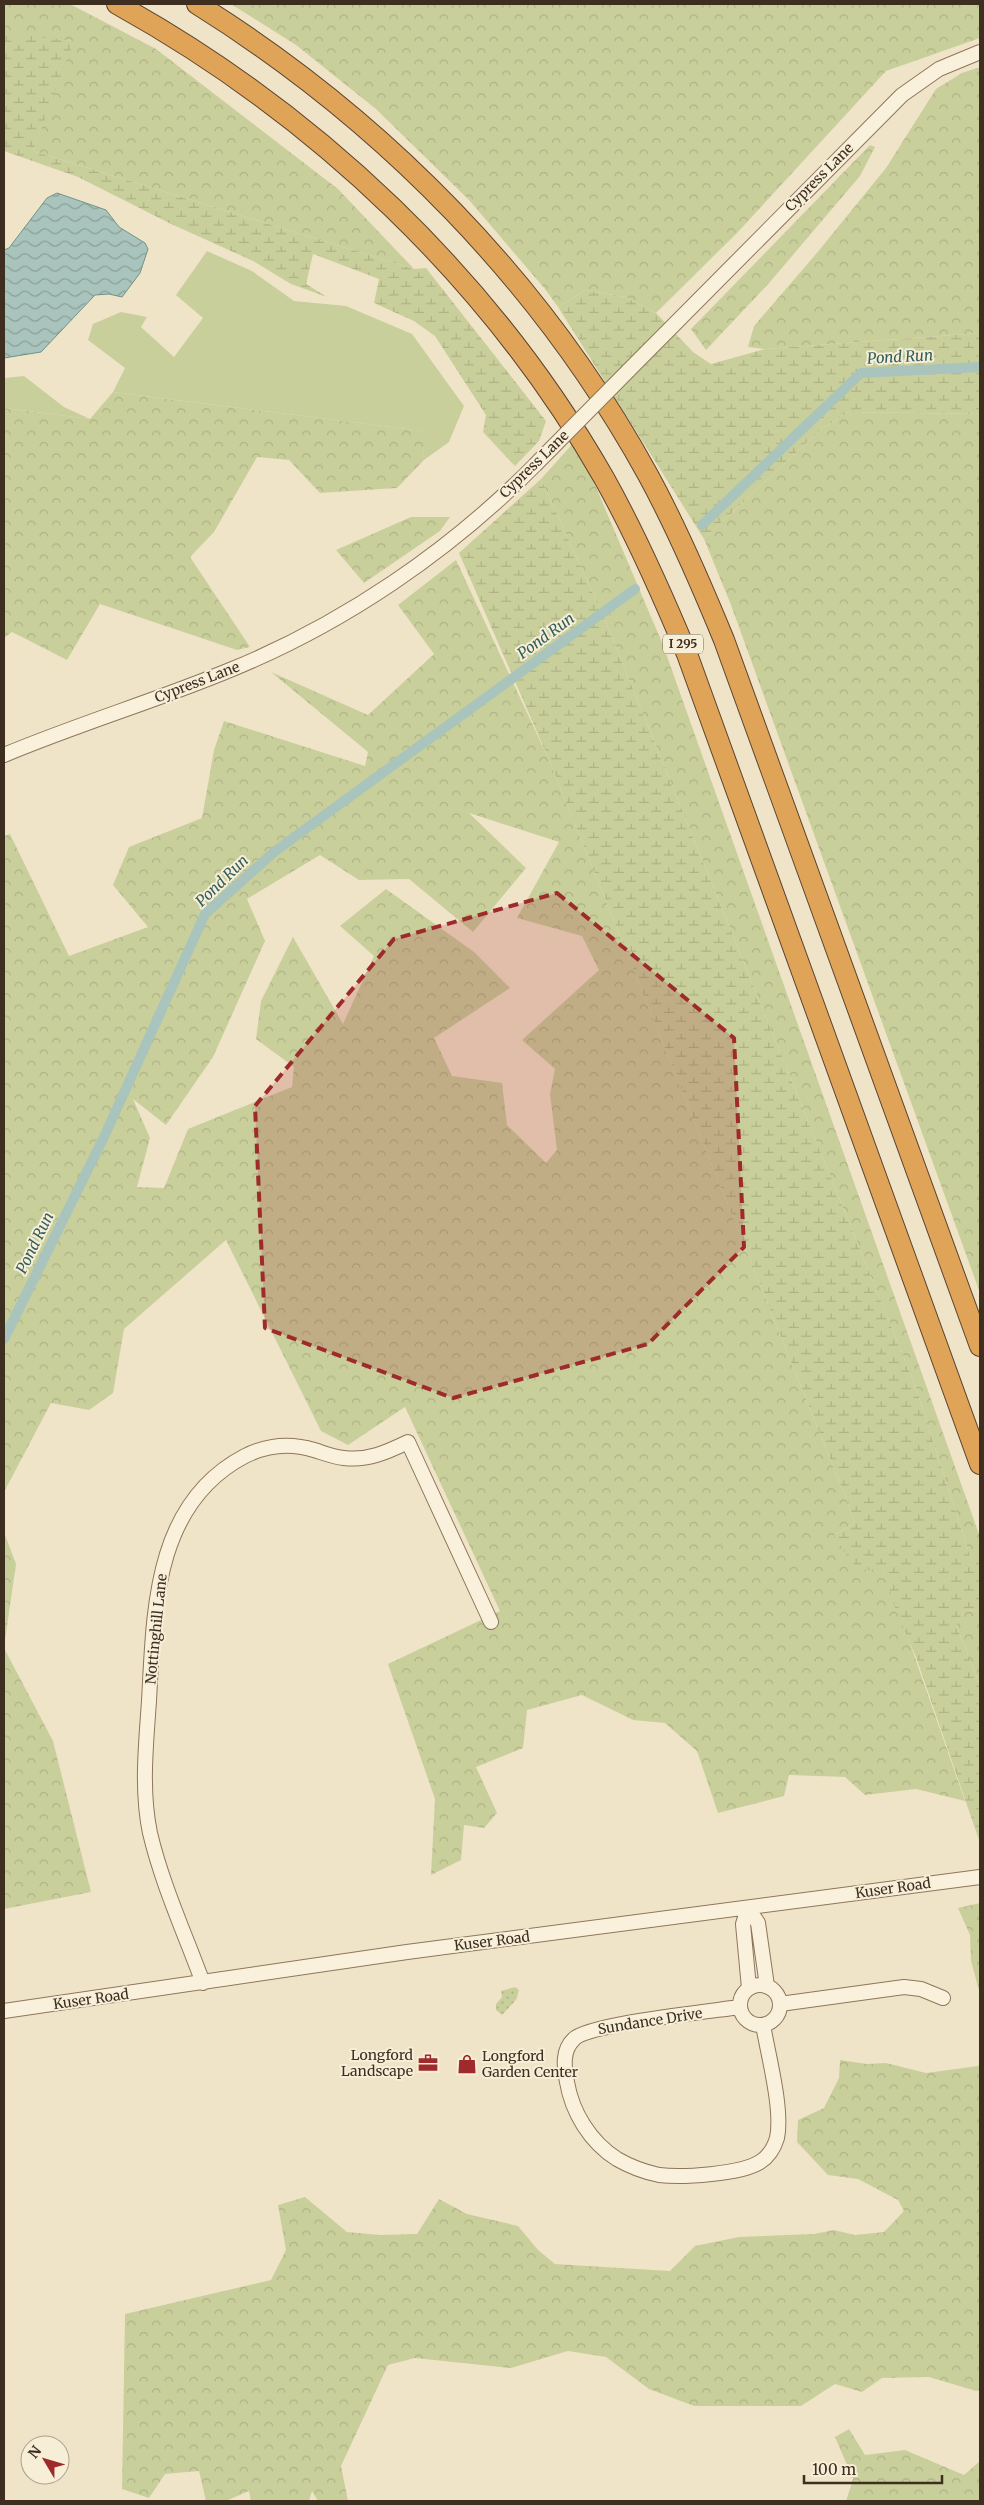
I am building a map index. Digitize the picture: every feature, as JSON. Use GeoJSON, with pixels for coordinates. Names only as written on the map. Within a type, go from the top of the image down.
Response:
{"type":"FeatureCollection","features":[{"type":"Feature","properties":{"kind":"highway","name":"I 295"},"geometry":{"type":"LineString","coordinates":[[117,4],[188,45],[254,90],[324,145],[390,205],[460,278],[500,325],[560,407],[603,477],[644,556],[687,654],[980,1464]]}},
{"type":"Feature","properties":{"kind":"highway","name":"I 295"},"geometry":{"type":"LineString","coordinates":[[196,4],[257,44],[330,99],[372,134],[432,190],[474,234],[543,315],[622,431],[678,533],[724,640],[980,1346]]}},
{"type":"Feature","properties":{"kind":"street","name":"Cypress Lane"},"geometry":{"type":"LineString","coordinates":[[4,755],[230,670],[321,626],[434,553],[473,522],[535,465],[902,95],[939,69],[980,52]]}},
{"type":"Feature","properties":{"kind":"street","name":"Nottinghill Lane"},"geometry":{"type":"LineString","coordinates":[[203,1983],[157,1859],[150,1832],[145,1787],[158,1585],[169,1545],[187,1511],[226,1469],[242,1458],[270,1447],[301,1447],[330,1456],[357,1459],[386,1453],[408,1442],[491,1622]]}},
{"type":"Feature","properties":{"kind":"street","name":"Kuser Road"},"geometry":{"type":"LineString","coordinates":[[4,2011],[407,1952],[980,1877]]}},
{"type":"Feature","properties":{"kind":"street"},"geometry":{"type":"LineString","coordinates":[[748,1908],[758,1923],[767,1986]]}},
{"type":"Feature","properties":{"kind":"street"},"geometry":{"type":"LineString","coordinates":[[748,1908],[743,1924],[749,1988]]}},
{"type":"Feature","properties":{"kind":"street"},"geometry":{"type":"LineString","coordinates":[[758,1985],[767,1986],[776,1993],[780,2004],[779,2012],[774,2020],[763,2025],[748,2021],[740,2007],[742,1997],[749,1988],[758,1985]]}},
{"type":"Feature","properties":{"kind":"street"},"geometry":{"type":"LineString","coordinates":[[780,2004],[904,1987],[920,1989],[943,1998]]}},
{"type":"Feature","properties":{"kind":"street","name":"Sundance Drive"},"geometry":{"type":"LineString","coordinates":[[740,2007],[602,2027],[574,2038],[566,2052],[564,2066],[569,2093],[580,2120],[603,2149],[617,2159],[635,2167],[668,2176],[694,2176],[740,2169],[765,2158],[773,2147],[777,2126],[763,2025]]}},
{"type":"Feature","properties":{"kind":"highlighted area"},"geometry":{"type":"Polygon","coordinates":[[[557,893],[734,1038],[744,1247],[648,1344],[453,1398],[265,1328],[255,1106],[394,939],[557,893]]]}},
{"type":"Feature","properties":{"kind":"green space"},"geometry":{"type":"Polygon","coordinates":[[[4,4],[70,4],[156,49],[338,189],[414,269],[33,151],[73,41],[4,35],[4,4]]]}},
{"type":"Feature","properties":{"kind":"green space"},"geometry":{"type":"Polygon","coordinates":[[[231,4],[980,4],[980,38],[886,71],[737,233],[656,313],[625,297],[586,290],[558,307],[545,289],[469,200],[376,109],[296,45],[231,4]]]}},
{"type":"Feature","properties":{"kind":"green space"},"geometry":{"type":"Polygon","coordinates":[[[5,33],[74,41],[33,151],[414,269],[426,268],[546,421],[539,441],[515,466],[483,432],[486,415],[435,336],[414,321],[374,303],[379,279],[313,254],[306,284],[327,297],[291,284],[253,261],[169,223],[78,177],[4,151],[5,33]]]}},
{"type":"Feature","properties":{"kind":"green space"},"geometry":{"type":"Polygon","coordinates":[[[980,67],[980,333],[765,349],[748,347],[754,326],[886,168],[936,89],[962,73],[980,67]]]}},
{"type":"Feature","properties":{"kind":"green space"},"geometry":{"type":"Polygon","coordinates":[[[870,145],[875,147],[860,176],[770,282],[706,350],[691,329],[870,145]]]}},
{"type":"Feature","properties":{"kind":"green space"},"geometry":{"type":"Polygon","coordinates":[[[207,251],[252,271],[294,301],[346,306],[412,334],[464,406],[449,442],[424,460],[422,431],[113,392],[125,368],[88,340],[93,324],[121,312],[147,317],[141,327],[174,357],[203,318],[176,295],[207,251]]]}},
{"type":"Feature","properties":{"kind":"green space"},"geometry":{"type":"Polygon","coordinates":[[[586,290],[625,297],[656,313],[693,352],[711,364],[765,349],[980,333],[980,414],[848,412],[820,430],[704,539],[558,307],[586,290]]]}},
{"type":"Feature","properties":{"kind":"green space"},"geometry":{"type":"Polygon","coordinates":[[[24,376],[64,407],[90,419],[4,408],[4,378],[24,376]]]}},
{"type":"Feature","properties":{"kind":"green space"},"geometry":{"type":"Polygon","coordinates":[[[113,392],[423,431],[424,460],[397,488],[320,493],[289,460],[257,457],[214,532],[190,557],[250,647],[237,650],[100,604],[67,660],[12,632],[4,638],[4,408],[90,419],[113,392]]]}},
{"type":"Feature","properties":{"kind":"green space"},"geometry":{"type":"Polygon","coordinates":[[[848,412],[980,414],[980,1293],[731,605],[704,539],[820,430],[848,412]]]}},
{"type":"Feature","properties":{"kind":"green space"},"geometry":{"type":"Polygon","coordinates":[[[576,440],[663,645],[980,1537],[980,1556],[970,1556],[915,1385],[605,620],[541,479],[576,440]]]}},
{"type":"Feature","properties":{"kind":"green space"},"geometry":{"type":"Polygon","coordinates":[[[541,479],[605,620],[915,1385],[970,1556],[980,1556],[980,1610],[964,1611],[956,1625],[980,1685],[980,1843],[917,1660],[894,1605],[884,1569],[860,1570],[848,1558],[834,1535],[855,1523],[849,1506],[550,762],[459,553],[541,479]]]}},
{"type":"Feature","properties":{"kind":"green space"},"geometry":{"type":"Polygon","coordinates":[[[411,517],[450,517],[440,531],[364,583],[336,550],[411,517]]]}},
{"type":"Feature","properties":{"kind":"green space"},"geometry":{"type":"Polygon","coordinates":[[[456,560],[550,762],[849,1506],[855,1523],[834,1535],[884,1569],[965,1801],[916,1789],[865,1795],[845,1777],[789,1775],[784,1796],[718,1813],[697,1751],[665,1723],[633,1720],[582,1695],[527,1710],[523,1748],[476,1767],[497,1813],[484,1828],[464,1825],[461,1860],[431,1875],[435,1799],[388,1664],[500,1611],[405,1407],[348,1445],[321,1431],[226,1240],[124,1329],[113,1393],[89,1410],[51,1403],[4,1492],[4,836],[10,834],[69,956],[148,927],[113,885],[129,847],[202,818],[214,750],[224,721],[365,766],[368,752],[271,672],[368,715],[434,654],[398,605],[456,560]],[[469,813],[526,868],[473,932],[409,879],[359,880],[320,855],[247,899],[265,941],[213,1057],[166,1125],[133,1099],[150,1138],[137,1187],[164,1188],[188,1129],[292,1087],[294,1067],[256,1039],[261,1001],[293,937],[343,1024],[374,956],[340,926],[386,889],[474,952],[510,988],[434,1038],[452,1076],[502,1083],[507,1125],[546,1163],[557,1150],[550,1094],[555,1069],[522,1040],[599,970],[582,936],[517,918],[559,842],[469,813]]]}},
{"type":"Feature","properties":{"kind":"green space"},"geometry":{"type":"Polygon","coordinates":[[[4,1532],[16,1564],[4,1647],[4,1532]]]}},
{"type":"Feature","properties":{"kind":"green space"},"geometry":{"type":"Polygon","coordinates":[[[980,1610],[980,1685],[956,1625],[964,1611],[980,1610]]]}},
{"type":"Feature","properties":{"kind":"green space"},"geometry":{"type":"Polygon","coordinates":[[[4,1648],[53,1741],[91,1892],[4,1909],[4,1648]]]}},
{"type":"Feature","properties":{"kind":"green space"},"geometry":{"type":"Polygon","coordinates":[[[980,1903],[980,1994],[971,1961],[970,1935],[958,1908],[980,1903]]]}},
{"type":"Feature","properties":{"kind":"green space"},"geometry":{"type":"Polygon","coordinates":[[[515,1987],[519,1990],[516,2000],[502,2015],[496,2010],[496,2004],[502,1997],[501,1991],[515,1987]]]}},
{"type":"Feature","properties":{"kind":"green space"},"geometry":{"type":"Polygon","coordinates":[[[840,2060],[867,2064],[886,2063],[926,2073],[978,2066],[980,2064],[980,2390],[976,2391],[929,2377],[882,2378],[862,2392],[835,2384],[801,2406],[694,2406],[649,2389],[606,2357],[568,2351],[511,2368],[415,2358],[388,2365],[341,2466],[348,2501],[318,2501],[312,2491],[309,2501],[251,2501],[249,2491],[226,2501],[206,2501],[199,2471],[165,2474],[149,2498],[122,2489],[125,2314],[271,2280],[286,2250],[278,2205],[305,2197],[347,2232],[380,2235],[417,2234],[439,2199],[467,2214],[518,2226],[538,2250],[555,2264],[670,2271],[695,2246],[739,2237],[814,2234],[834,2230],[855,2235],[884,2232],[904,2211],[898,2200],[858,2179],[828,2175],[797,2142],[798,2120],[824,2108],[839,2078],[840,2060]]]}},
{"type":"Feature","properties":{"kind":"green space"},"geometry":{"type":"Polygon","coordinates":[[[849,2429],[865,2455],[905,2450],[964,2475],[980,2461],[980,2501],[846,2501],[853,2479],[835,2437],[849,2429]]]}},
{"type":"Feature","properties":{"kind":"water"},"geometry":{"type":"Polygon","coordinates":[[[57,193],[106,210],[119,227],[145,243],[148,249],[140,273],[122,297],[109,294],[95,295],[41,352],[4,358],[4,250],[9,248],[47,198],[57,193]]]}},
{"type":"Feature","properties":{"kind":"waterway","name":"Pond Run"},"geometry":{"type":"LineString","coordinates":[[702,525],[861,373],[980,367]]}},
{"type":"Feature","properties":{"kind":"waterway","name":"Pond Run"},"geometry":{"type":"LineString","coordinates":[[4,1339],[104,1137],[205,914],[274,852],[635,589]]}},
{"type":"Feature","properties":{"kind":"place","name":"Longford Landscape"},"geometry":{"type":"Point","coordinates":[428,2063]}},
{"type":"Feature","properties":{"kind":"place","name":"Longford Garden Center"},"geometry":{"type":"Point","coordinates":[467,2064]}}]}
